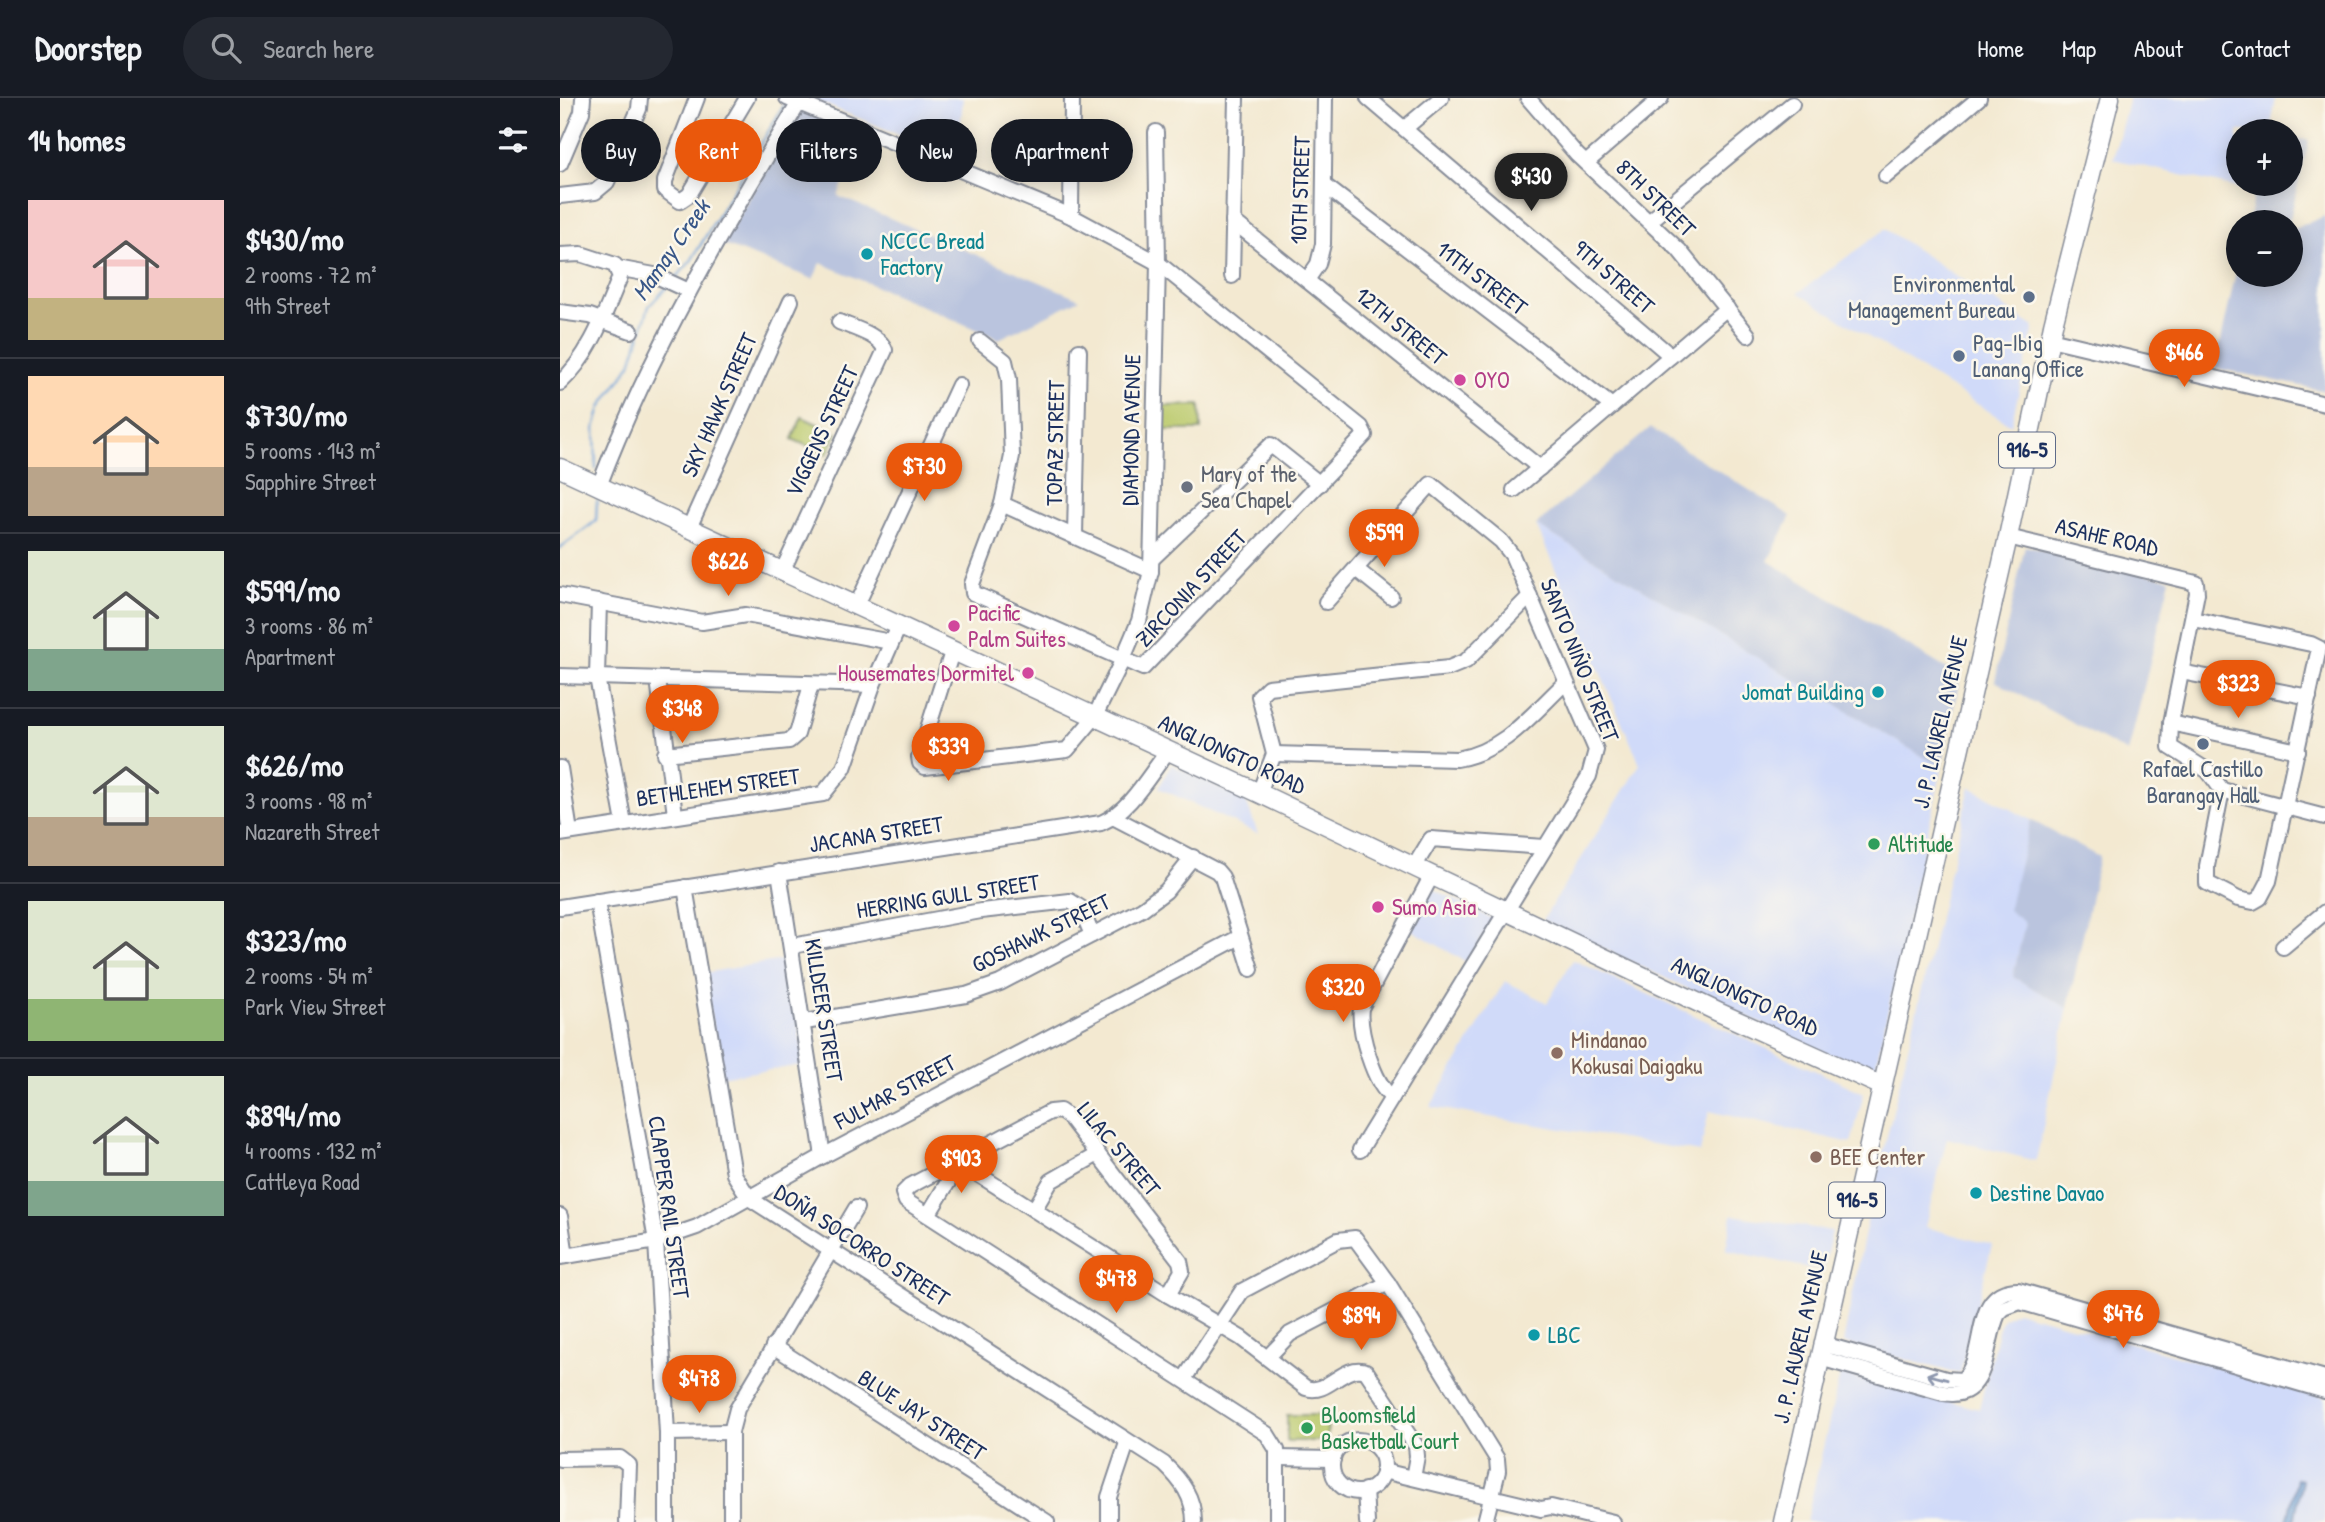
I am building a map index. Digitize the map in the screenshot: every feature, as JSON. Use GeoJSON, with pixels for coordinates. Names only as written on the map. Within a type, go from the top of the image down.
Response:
{"type":"FeatureCollection","features":[{"type":"Feature","properties":{"kind":"main road","name":"J. P. LAUREL AVENUE"},"geometry":{"type":"LineString","coordinates":[[1783,1522],[2008,537],[2050,339],[2110,98]]}},
{"type":"Feature","properties":{"kind":"main road","name":"ANGLIONGTO ROAD"},"geometry":{"type":"LineString","coordinates":[[561,471],[856,607],[895,634],[952,652],[1882,1086]]}},
{"type":"Feature","properties":{"kind":"street"},"geometry":{"type":"LineString","coordinates":[[560,164],[582,112],[583,98]]}},
{"type":"Feature","properties":{"kind":"street"},"geometry":{"type":"LineString","coordinates":[[560,196],[582,195],[607,183],[639,108],[640,98]]}},
{"type":"Feature","properties":{"kind":"street"},"geometry":{"type":"LineString","coordinates":[[697,98],[665,181],[665,190],[680,201],[689,195],[747,98]]}},
{"type":"Feature","properties":{"kind":"street"},"geometry":{"type":"LineString","coordinates":[[1071,216],[1072,98]]}},
{"type":"Feature","properties":{"kind":"street"},"geometry":{"type":"LineString","coordinates":[[1232,276],[1236,98]]}},
{"type":"Feature","properties":{"kind":"street","name":"10TH STREET"},"geometry":{"type":"LineString","coordinates":[[1307,280],[1322,253],[1325,98]]}},
{"type":"Feature","properties":{"kind":"street","name":"9TH STREET"},"geometry":{"type":"LineString","coordinates":[[1368,98],[1671,356]]}},
{"type":"Feature","properties":{"kind":"street"},"geometry":{"type":"LineString","coordinates":[[1405,128],[1441,98]]}},
{"type":"Feature","properties":{"kind":"street","name":"8TH STREET"},"geometry":{"type":"LineString","coordinates":[[1528,98],[1586,163],[1679,250],[1748,335]]}},
{"type":"Feature","properties":{"kind":"street"},"geometry":{"type":"LineString","coordinates":[[1586,163],[1660,98]]}},
{"type":"Feature","properties":{"kind":"street"},"geometry":{"type":"LineString","coordinates":[[1886,176],[1979,98]]}},
{"type":"Feature","properties":{"kind":"street"},"geometry":{"type":"LineString","coordinates":[[598,486],[627,415],[690,291],[795,100],[1071,216],[1158,263]]}},
{"type":"Feature","properties":{"kind":"street"},"geometry":{"type":"LineString","coordinates":[[1650,220],[1792,104]]}},
{"type":"Feature","properties":{"kind":"street","name":"DIAMOND AVENUE"},"geometry":{"type":"LineString","coordinates":[[952,652],[919,757],[920,763],[925,767],[1059,753],[1075,744],[1094,718],[1139,621],[1152,565],[1158,263],[1156,132]]}},
{"type":"Feature","properties":{"kind":"street","name":"11TH STREET"},"geometry":{"type":"LineString","coordinates":[[1324,186],[1612,406]]}},
{"type":"Feature","properties":{"kind":"street","name":"12TH STREET"},"geometry":{"type":"LineString","coordinates":[[1233,221],[1540,468]]}},
{"type":"Feature","properties":{"kind":"street"},"geometry":{"type":"LineString","coordinates":[[560,255],[581,254],[654,275],[690,291]]}},
{"type":"Feature","properties":{"kind":"street","name":"ZIRCONIA STREET"},"geometry":{"type":"LineString","coordinates":[[1122,661],[1143,668],[1149,666],[1365,435],[1361,427],[1158,263]]}},
{"type":"Feature","properties":{"kind":"street"},"geometry":{"type":"LineString","coordinates":[[560,383],[575,367],[602,321],[620,277],[616,266]]}},
{"type":"Feature","properties":{"kind":"street","name":"SKY HAWK STREET"},"geometry":{"type":"LineString","coordinates":[[689,528],[791,301]]}},
{"type":"Feature","properties":{"kind":"street"},"geometry":{"type":"LineString","coordinates":[[1514,490],[1727,308]]}},
{"type":"Feature","properties":{"kind":"street"},"geometry":{"type":"LineString","coordinates":[[560,312],[602,321],[631,331]]}},
{"type":"Feature","properties":{"kind":"street","name":"VIGGENS STREET"},"geometry":{"type":"LineString","coordinates":[[782,572],[884,347],[874,338],[839,322]]}},
{"type":"Feature","properties":{"kind":"street"},"geometry":{"type":"LineString","coordinates":[[2050,339],[2325,404]]}},
{"type":"Feature","properties":{"kind":"street"},"geometry":{"type":"LineString","coordinates":[[980,341],[999,354],[1009,379],[1012,456],[1002,503],[972,584],[973,593],[1122,661]]}},
{"type":"Feature","properties":{"kind":"street","name":"TOPAZ STREET"},"geometry":{"type":"LineString","coordinates":[[1075,535],[1079,351]]}},
{"type":"Feature","properties":{"kind":"street"},"geometry":{"type":"LineString","coordinates":[[856,607],[960,386]]}},
{"type":"Feature","properties":{"kind":"street"},"geometry":{"type":"LineString","coordinates":[[1002,503],[1152,565],[1271,445],[1320,484]]}},
{"type":"Feature","properties":{"kind":"street","name":"SANTO NIÑO STREET"},"geometry":{"type":"LineString","coordinates":[[1356,569],[1431,484],[1507,547],[1530,596],[1564,683],[1596,750],[1596,759],[1589,776],[1360,1150]]}},
{"type":"Feature","properties":{"kind":"street","name":"ASAHE ROAD"},"geometry":{"type":"LineString","coordinates":[[2008,537],[2196,583],[2193,619]]}},
{"type":"Feature","properties":{"kind":"street"},"geometry":{"type":"LineString","coordinates":[[1326,602],[1356,569],[1391,597]]}},
{"type":"Feature","properties":{"kind":"street"},"geometry":{"type":"LineString","coordinates":[[560,595],[702,622],[746,615],[895,634]]}},
{"type":"Feature","properties":{"kind":"street"},"geometry":{"type":"LineString","coordinates":[[1259,793],[1274,754],[1259,701],[1262,690],[1268,687],[1449,668],[1466,661],[1530,596]]}},
{"type":"Feature","properties":{"kind":"street"},"geometry":{"type":"LineString","coordinates":[[599,602],[597,677],[624,823]]}},
{"type":"Feature","properties":{"kind":"street"},"geometry":{"type":"LineString","coordinates":[[2222,790],[2207,866],[2207,883],[2210,887],[2246,902],[2260,898],[2269,881],[2285,807],[2298,751],[2319,652],[2311,643],[2193,619],[2171,723],[2170,747],[2208,771],[2222,790],[2285,807],[2325,817]]}},
{"type":"Feature","properties":{"kind":"street","name":"BETHLEHEM STREET"},"geometry":{"type":"LineString","coordinates":[[565,833],[823,794],[844,768],[873,685],[895,634]]}},
{"type":"Feature","properties":{"kind":"street"},"geometry":{"type":"LineString","coordinates":[[2181,672],[2309,697]]}},
{"type":"Feature","properties":{"kind":"street"},"geometry":{"type":"LineString","coordinates":[[560,676],[873,685]]}},
{"type":"Feature","properties":{"kind":"street"},"geometry":{"type":"LineString","coordinates":[[658,679],[665,754],[675,815]]}},
{"type":"Feature","properties":{"kind":"street"},"geometry":{"type":"LineString","coordinates":[[1274,754],[1457,759],[1479,755],[1495,747],[1564,683]]}},
{"type":"Feature","properties":{"kind":"street"},"geometry":{"type":"LineString","coordinates":[[665,754],[789,741],[797,734],[811,685]]}},
{"type":"Feature","properties":{"kind":"street"},"geometry":{"type":"LineString","coordinates":[[2171,723],[2298,751]]}},
{"type":"Feature","properties":{"kind":"street"},"geometry":{"type":"LineString","coordinates":[[1167,751],[1114,817],[1193,857],[1222,877],[1251,968]]}},
{"type":"Feature","properties":{"kind":"street"},"geometry":{"type":"LineString","coordinates":[[560,768],[565,833]]}},
{"type":"Feature","properties":{"kind":"street","name":"JACANA STREET"},"geometry":{"type":"LineString","coordinates":[[560,906],[1088,826],[1114,817]]}},
{"type":"Feature","properties":{"kind":"street"},"geometry":{"type":"LineString","coordinates":[[1414,867],[1431,839],[1544,847]]}},
{"type":"Feature","properties":{"kind":"street","name":"GOSHAWK STREET"},"geometry":{"type":"LineString","coordinates":[[805,1022],[966,995],[1000,983],[1142,909],[1166,891],[1193,857]]}},
{"type":"Feature","properties":{"kind":"street","name":"KILLDEER STREET"},"geometry":{"type":"LineString","coordinates":[[779,872],[805,1022],[823,1156]]}},
{"type":"Feature","properties":{"kind":"street"},"geometry":{"type":"LineString","coordinates":[[1392,1097],[1378,1084],[1360,1021],[1361,1008],[1432,875]]}},
{"type":"Feature","properties":{"kind":"street","name":"DOÑA SOCORRO STREET"},"geometry":{"type":"LineString","coordinates":[[685,887],[734,1174],[749,1198],[829,1252],[1164,1464],[1179,1478],[1189,1496],[1194,1522]]}},
{"type":"Feature","properties":{"kind":"street","name":"CLAPPER RAIL STREET"},"geometry":{"type":"LineString","coordinates":[[597,901],[656,1241],[667,1433],[667,1522]]}},
{"type":"Feature","properties":{"kind":"street","name":"HERRING GULL STREET"},"geometry":{"type":"LineString","coordinates":[[792,946],[990,909],[1070,901],[1081,908],[1093,935]]}},
{"type":"Feature","properties":{"kind":"street"},"geometry":{"type":"LineString","coordinates":[[2283,947],[2325,912]]}},
{"type":"Feature","properties":{"kind":"street","name":"FULMAR STREET"},"geometry":{"type":"LineString","coordinates":[[563,1256],[656,1241],[697,1227],[823,1156],[1240,937]]}},
{"type":"Feature","properties":{"kind":"street","name":"LILAC STREET"},"geometry":{"type":"LineString","coordinates":[[928,1215],[903,1196],[908,1188],[1055,1111],[1070,1118],[1180,1261],[1182,1271],[1168,1295]]}},
{"type":"Feature","properties":{"kind":"street"},"geometry":{"type":"LineString","coordinates":[[1034,1210],[1051,1181],[1098,1154]]}},
{"type":"Feature","properties":{"kind":"street"},"geometry":{"type":"LineString","coordinates":[[1277,1522],[1278,1458],[1275,1443],[1268,1434],[928,1215],[953,1174],[957,1161],[1219,1325],[1268,1357],[1311,1390],[1321,1388],[1352,1370],[1369,1373],[1416,1446],[1413,1478]]}},
{"type":"Feature","properties":{"kind":"street"},"geometry":{"type":"LineString","coordinates":[[731,1522],[731,1432],[737,1409],[856,1208]]}},
{"type":"Feature","properties":{"kind":"street"},"geometry":{"type":"LineString","coordinates":[[560,1216],[563,1256]]}},
{"type":"Feature","properties":{"kind":"street"},"geometry":{"type":"LineString","coordinates":[[1184,1379],[1219,1325],[1248,1287],[1338,1240],[1355,1238],[1388,1283],[1497,1459],[1485,1522]]}},
{"type":"Feature","properties":{"kind":"street"},"geometry":{"type":"LineString","coordinates":[[1268,1357],[1290,1334],[1388,1283]]}},
{"type":"Feature","properties":{"kind":"street"},"geometry":{"type":"LineString","coordinates":[[1822,1351],[1943,1393],[1957,1394],[1965,1386],[1988,1306],[1998,1296],[2013,1290],[2237,1359],[2325,1391]]}},
{"type":"Feature","properties":{"kind":"street","name":"BLUE JAY STREET"},"geometry":{"type":"LineString","coordinates":[[773,1346],[1047,1522]]}},
{"type":"Feature","properties":{"kind":"street"},"geometry":{"type":"LineString","coordinates":[[2237,1359],[2325,1378]]}},
{"type":"Feature","properties":{"kind":"street"},"geometry":{"type":"LineString","coordinates":[[667,1433],[731,1432]]}},
{"type":"Feature","properties":{"kind":"street"},"geometry":{"type":"LineString","coordinates":[[1362,1440],[1379,1452],[1383,1471],[1377,1483],[1365,1490],[1355,1491],[1342,1486],[1333,1474],[1333,1459],[1346,1443],[1362,1440]]}},
{"type":"Feature","properties":{"kind":"street"},"geometry":{"type":"LineString","coordinates":[[1109,1522],[1109,1497],[1127,1443]]}},
{"type":"Feature","properties":{"kind":"street"},"geometry":{"type":"LineString","coordinates":[[560,1459],[620,1458],[629,1465],[627,1522]]}},
{"type":"Feature","properties":{"kind":"street"},"geometry":{"type":"LineString","coordinates":[[1278,1458],[1333,1459]]}},
{"type":"Feature","properties":{"kind":"street"},"geometry":{"type":"LineString","coordinates":[[1383,1471],[1541,1509],[1551,1507],[1577,1518],[1613,1522]]}},
{"type":"Feature","properties":{"kind":"street"},"geometry":{"type":"LineString","coordinates":[[1365,1490],[1367,1522]]}},
{"type":"Feature","properties":{"kind":"shaded area"},"geometry":{"type":"Polygon","coordinates":[[[809,98],[963,98],[961,119],[896,119],[896,133],[882,128],[882,119],[861,119],[809,98]]]}},
{"type":"Feature","properties":{"kind":"shaded area"},"geometry":{"type":"Polygon","coordinates":[[[2129,98],[2276,98],[2272,119],[2226,119],[2226,185],[2113,159],[2129,98]]]}},
{"type":"Feature","properties":{"kind":"shaded area"},"geometry":{"type":"Polygon","coordinates":[[[801,111],[819,119],[796,119],[801,111]]]}},
{"type":"Feature","properties":{"kind":"shaded area"},"geometry":{"type":"Polygon","coordinates":[[[2303,140],[2309,141],[2303,165],[2303,140]]]}},
{"type":"Feature","properties":{"kind":"shaded area"},"geometry":{"type":"Polygon","coordinates":[[[776,153],[776,182],[844,182],[838,196],[1080,299],[999,339],[821,263],[813,279],[722,244],[759,182],[762,182],[762,177],[776,153]]]}},
{"type":"Feature","properties":{"kind":"shaded area"},"geometry":{"type":"Polygon","coordinates":[[[2253,196],[2295,196],[2292,210],[2251,210],[2253,196]]]}},
{"type":"Feature","properties":{"kind":"shaded area"},"geometry":{"type":"Polygon","coordinates":[[[2325,216],[2325,391],[2215,368],[2233,287],[2303,287],[2303,225],[2325,216]]]}},
{"type":"Feature","properties":{"kind":"shaded area"},"geometry":{"type":"Polygon","coordinates":[[[1885,229],[2034,327],[2011,425],[1798,293],[1885,229]]]}},
{"type":"Feature","properties":{"kind":"shaded area"},"geometry":{"type":"Polygon","coordinates":[[[1650,428],[1791,516],[1768,561],[1960,677],[1942,768],[1536,525],[1650,428]]]}},
{"type":"Feature","properties":{"kind":"shaded area"},"geometry":{"type":"Polygon","coordinates":[[[1536,525],[1942,768],[1876,1065],[1824,1053],[1543,920],[1640,764],[1536,525]]]}},
{"type":"Feature","properties":{"kind":"shaded area"},"geometry":{"type":"Polygon","coordinates":[[[2025,546],[2170,579],[2128,753],[1995,681],[2025,546]]]}},
{"type":"Feature","properties":{"kind":"shaded area"},"geometry":{"type":"Polygon","coordinates":[[[1171,764],[1246,801],[1258,834],[1159,788],[1171,764]]]}},
{"type":"Feature","properties":{"kind":"shaded area"},"geometry":{"type":"Polygon","coordinates":[[[1970,787],[2031,820],[2009,910],[2025,923],[2013,977],[2068,1008],[2036,1161],[1947,1138],[1925,1227],[1992,1245],[1960,1374],[1843,1343],[1869,1212],[1970,787]]]}},
{"type":"Feature","properties":{"kind":"shaded area"},"geometry":{"type":"Polygon","coordinates":[[[2031,820],[2099,857],[2068,1008],[2013,977],[2025,923],[2008,910],[2031,820]]]}},
{"type":"Feature","properties":{"kind":"shaded area"},"geometry":{"type":"Polygon","coordinates":[[[1432,888],[1493,919],[1468,963],[1410,929],[1432,888]]]}},
{"type":"Feature","properties":{"kind":"shaded area"},"geometry":{"type":"Polygon","coordinates":[[[788,959],[805,1065],[720,1077],[704,973],[788,959]]]}},
{"type":"Feature","properties":{"kind":"shaded area","name":"Mindanao Kokusai Daigaku"},"geometry":{"type":"Polygon","coordinates":[[[1573,960],[1864,1093],[1851,1143],[1709,1111],[1700,1152],[1430,1107],[1505,981],[1547,1003],[1573,960]]]}},
{"type":"Feature","properties":{"kind":"shaded area"},"geometry":{"type":"Polygon","coordinates":[[[1732,1215],[1832,1231],[1823,1271],[1726,1250],[1732,1215]]]}},
{"type":"Feature","properties":{"kind":"shaded area"},"geometry":{"type":"Polygon","coordinates":[[[2016,1311],[2325,1397],[2325,1522],[1806,1522],[1840,1374],[1979,1409],[1999,1327],[2003,1319],[2016,1311]]]}},
{"type":"Feature","properties":{"kind":"green space"},"geometry":{"type":"Polygon","coordinates":[[[1200,405],[1201,430],[1161,430],[1162,406],[1200,405]]]}},
{"type":"Feature","properties":{"kind":"green space"},"geometry":{"type":"Polygon","coordinates":[[[802,417],[837,433],[827,455],[792,439],[802,417]]]}},
{"type":"Feature","properties":{"kind":"green space","name":"Bloomsfield Basketball Court"},"geometry":{"type":"Polygon","coordinates":[[[1287,1415],[1328,1415],[1327,1441],[1287,1441],[1287,1415]]]}},
{"type":"Feature","properties":{"kind":"water"},"geometry":{"type":"Polygon","coordinates":[[[2297,1479],[2302,1480],[2294,1522],[2287,1522],[2297,1479]]]}},
{"type":"Feature","properties":{"kind":"waterway","name":"Mamay Creek"},"geometry":{"type":"LineString","coordinates":[[674,280],[691,261],[786,102]]}},
{"type":"Feature","properties":{"kind":"waterway","name":"Mamay Creek"},"geometry":{"type":"LineString","coordinates":[[596,469],[595,428],[601,407],[631,364],[649,306],[667,287]]}},
{"type":"Feature","properties":{"kind":"waterway","name":"Mamay Creek"},"geometry":{"type":"LineString","coordinates":[[560,548],[596,521],[597,500]]}},
{"type":"Feature","properties":{"kind":"place","name":"NCCC Bread Factory"},"geometry":{"type":"Point","coordinates":[867,254]}},
{"type":"Feature","properties":{"kind":"place","name":"Environmental Management Bureau"},"geometry":{"type":"Point","coordinates":[2029,297]}},
{"type":"Feature","properties":{"kind":"place","name":"Pag-Ibig Lanang Office"},"geometry":{"type":"Point","coordinates":[1959,356]}},
{"type":"Feature","properties":{"kind":"place","name":"OYO"},"geometry":{"type":"Point","coordinates":[1460,380]}},
{"type":"Feature","properties":{"kind":"place","name":"Mary of the Sea Chapel"},"geometry":{"type":"Point","coordinates":[1187,487]}},
{"type":"Feature","properties":{"kind":"place","name":"Pacific Palm Suites"},"geometry":{"type":"Point","coordinates":[954,626]}},
{"type":"Feature","properties":{"kind":"place","name":"Housemates Dormitel"},"geometry":{"type":"Point","coordinates":[1028,673]}},
{"type":"Feature","properties":{"kind":"place","name":"Jomat Building"},"geometry":{"type":"Point","coordinates":[1878,692]}},
{"type":"Feature","properties":{"kind":"place","name":"Rafael Castillo Barangay Hall"},"geometry":{"type":"Point","coordinates":[2203,744]}},
{"type":"Feature","properties":{"kind":"place","name":"Altitude"},"geometry":{"type":"Point","coordinates":[1874,844]}},
{"type":"Feature","properties":{"kind":"place","name":"Sumo Asia"},"geometry":{"type":"Point","coordinates":[1378,907]}},
{"type":"Feature","properties":{"kind":"place","name":"Mindanao Kokusai Daigaku"},"geometry":{"type":"Point","coordinates":[1557,1053]}},
{"type":"Feature","properties":{"kind":"place","name":"BEE Center"},"geometry":{"type":"Point","coordinates":[1816,1157]}},
{"type":"Feature","properties":{"kind":"place","name":"Destine Davao"},"geometry":{"type":"Point","coordinates":[1976,1193]}},
{"type":"Feature","properties":{"kind":"place","name":"LBC"},"geometry":{"type":"Point","coordinates":[1534,1335]}},
{"type":"Feature","properties":{"kind":"place","name":"Bloomsfield Basketball Court"},"geometry":{"type":"Point","coordinates":[1307,1428]}}]}
